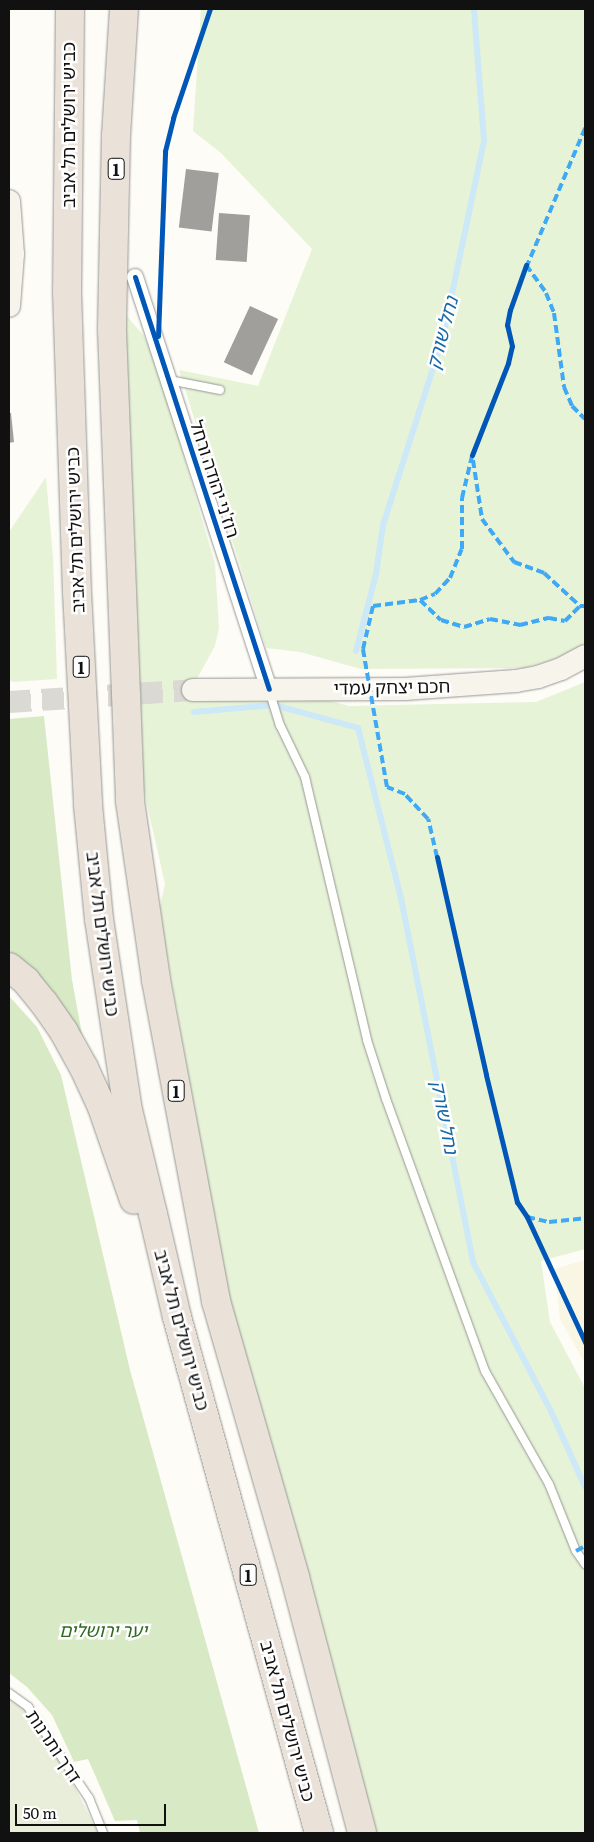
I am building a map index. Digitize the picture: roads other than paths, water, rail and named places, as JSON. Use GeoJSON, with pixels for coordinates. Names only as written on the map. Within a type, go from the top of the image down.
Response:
{"type":"FeatureCollection","features":[{"type":"Feature","properties":{"kind":"highway","name":"כביש ירושלים תל אביב"},"geometry":{"type":"LineString","coordinates":[[70,9],[67,291],[76,592],[88,805],[99,919],[128,1110],[177,1317],[319,1833]]}},
{"type":"Feature","properties":{"kind":"highway","name":"1"},"geometry":{"type":"LineString","coordinates":[[124,9],[116,135],[112,330],[130,801],[156,980],[216,1301],[296,1577],[362,1833]]}},
{"type":"Feature","properties":{"kind":"highway"},"geometry":{"type":"LineString","coordinates":[[9,966],[26,981],[44,1003],[64,1032],[84,1068],[102,1107],[142,1225],[177,1317]]}},
{"type":"Feature","properties":{"kind":"main road"},"geometry":{"type":"LineString","coordinates":[[9,201],[14,263],[9,306]]}},
{"type":"Feature","properties":{"kind":"main road","name":"חכם יצחק עמדי"},"geometry":{"type":"LineString","coordinates":[[193,690],[405,688],[516,680],[546,674],[585,656]]}},
{"type":"Feature","properties":{"kind":"street","name":"רוז'ני יהודה ורחל"},"geometry":{"type":"LineString","coordinates":[[135,277],[269,690]]}},
{"type":"Feature","properties":{"kind":"lane"},"geometry":{"type":"LineString","coordinates":[[169,380],[220,390]]}},
{"type":"Feature","properties":{"kind":"lane"},"geometry":{"type":"LineString","coordinates":[[269,690],[280,726],[305,777],[367,1040],[389,1108],[485,1371],[549,1484],[576,1551],[585,1564]]}},
{"type":"Feature","properties":{"kind":"lane","name":"דרך ותרנות"},"geometry":{"type":"LineString","coordinates":[[9,1693],[28,1707],[34,1715],[89,1798],[103,1833]]}},
{"type":"Feature","properties":{"kind":"waterway","name":"נחל שורק"},"geometry":{"type":"LineString","coordinates":[[356,651],[376,574],[383,525],[443,337],[484,140],[474,9]]}},
{"type":"Feature","properties":{"kind":"waterway","name":"נחל שורק"},"geometry":{"type":"LineString","coordinates":[[194,712],[274,705],[358,728],[401,898],[473,1262],[550,1409],[585,1487]]}},
{"type":"Feature","properties":{"kind":"tunnel"},"geometry":{"type":"LineString","coordinates":[[9,702],[193,690]]}},
{"type":"Feature","properties":{"kind":"park label","name":"יער ירושלים"},"geometry":{"type":"Point","coordinates":[103,1630]}}]}
